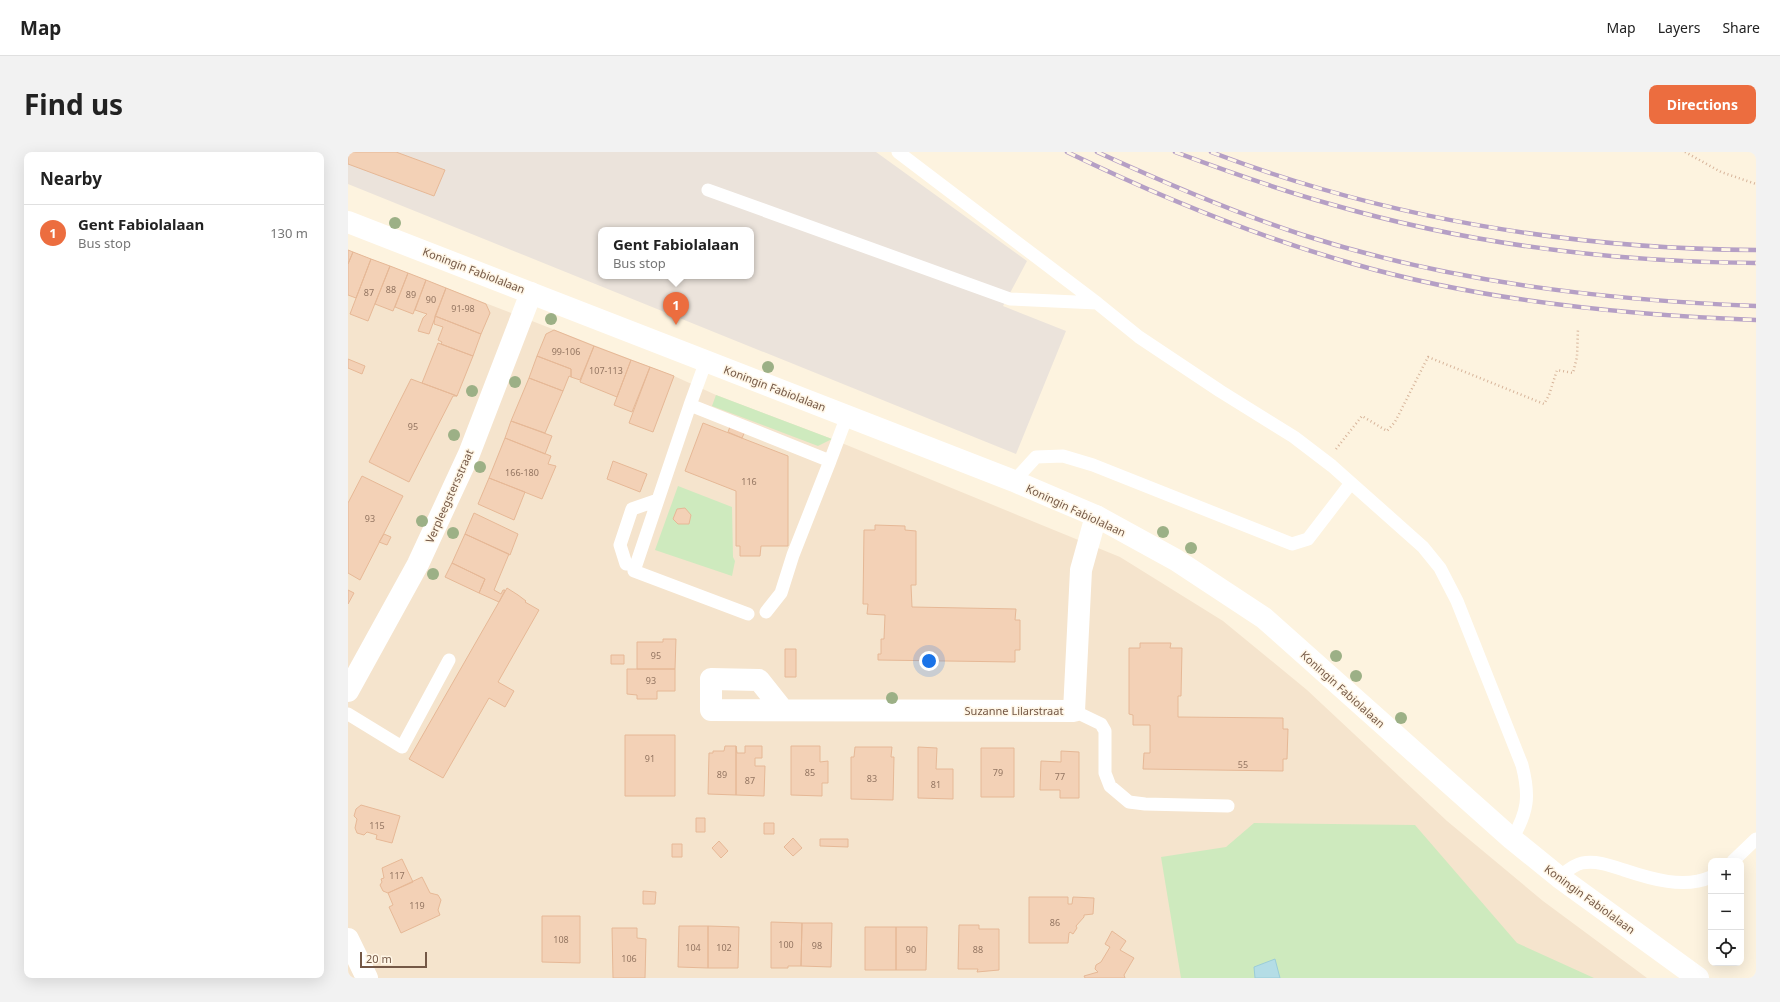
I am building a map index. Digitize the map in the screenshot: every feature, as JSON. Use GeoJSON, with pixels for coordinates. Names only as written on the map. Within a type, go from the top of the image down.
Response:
{"type":"FeatureCollection","features":[{"type":"Feature","properties":{"kind":"street","name":"Koningin Fabiolalaan"},"geometry":{"type":"LineString","coordinates":[[348,222],[1014,481],[1096,516],[1176,560],[1264,618],[1512,840],[1559,878],[1698,978]]}},
{"type":"Feature","properties":{"kind":"street","name":"Verpleegstersstraat"},"geometry":{"type":"LineString","coordinates":[[348,691],[418,564],[469,454],[531,293]]}},
{"type":"Feature","properties":{"kind":"street","name":"Suzanne Lilarstraat"},"geometry":{"type":"LineString","coordinates":[[782,709],[1074,711],[1080,570],[1096,516]]}},
{"type":"Feature","properties":{"kind":"street"},"geometry":{"type":"LineString","coordinates":[[348,938],[367,978]]}},
{"type":"Feature","properties":{"kind":"lane"},"geometry":{"type":"LineString","coordinates":[[898,152],[1097,303],[1139,337],[1178,364],[1294,437],[1327,462],[1423,547],[1440,568],[1457,601],[1522,765],[1528,787],[1526,810],[1521,824],[1512,840]]}},
{"type":"Feature","properties":{"kind":"lane"},"geometry":{"type":"LineString","coordinates":[[708,190],[1010,299],[1097,303]]}},
{"type":"Feature","properties":{"kind":"lane"},"geometry":{"type":"LineString","coordinates":[[706,361],[634,571],[748,614]]}},
{"type":"Feature","properties":{"kind":"lane"},"geometry":{"type":"LineString","coordinates":[[690,405],[830,461]]}},
{"type":"Feature","properties":{"kind":"lane"},"geometry":{"type":"LineString","coordinates":[[766,612],[781,593],[847,416]]}},
{"type":"Feature","properties":{"kind":"lane"},"geometry":{"type":"LineString","coordinates":[[1014,481],[1036,457],[1062,456],[1093,465],[1292,544],[1308,539],[1351,483]]}},
{"type":"Feature","properties":{"kind":"lane"},"geometry":{"type":"LineString","coordinates":[[626,564],[620,545],[632,509],[658,500]]}},
{"type":"Feature","properties":{"kind":"lane"},"geometry":{"type":"LineString","coordinates":[[348,714],[402,747],[449,660]]}},
{"type":"Feature","properties":{"kind":"lane"},"geometry":{"type":"LineString","coordinates":[[1074,711],[1101,724],[1105,731],[1105,773],[1110,786],[1129,802],[1145,804],[1228,806]]}},
{"type":"Feature","properties":{"kind":"lane"},"geometry":{"type":"LineString","coordinates":[[1736,858],[1756,839]]}},
{"type":"Feature","properties":{"kind":"lane"},"geometry":{"type":"LineString","coordinates":[[1559,878],[1572,867],[1584,863],[1598,863],[1643,877],[1666,881],[1686,883],[1708,878]]}},
{"type":"Feature","properties":{"kind":"path"},"geometry":{"type":"LineString","coordinates":[[1685,152],[1721,172],[1756,184]]}},
{"type":"Feature","properties":{"kind":"path"},"geometry":{"type":"LineString","coordinates":[[1327,462],[1362,416],[1388,431],[1395,422],[1428,357],[1544,404],[1549,395],[1557,370],[1573,373],[1577,357],[1578,328]]}},
{"type":"Feature","properties":{"kind":"shaded area"},"geometry":{"type":"Polygon","coordinates":[[[348,152],[876,152],[1027,261],[1003,306],[1066,331],[1016,454],[348,184],[348,152]]]}},
{"type":"Feature","properties":{"kind":"shaded area"},"geometry":{"type":"Polygon","coordinates":[[[348,250],[674,376],[716,395],[832,439],[1120,557],[1223,621],[1307,690],[1447,821],[1543,901],[1647,978],[348,978],[348,250]]]}},
{"type":"Feature","properties":{"kind":"green space"},"geometry":{"type":"Polygon","coordinates":[[[716,395],[832,439],[818,446],[712,406],[716,395]]]}},
{"type":"Feature","properties":{"kind":"green space"},"geometry":{"type":"Polygon","coordinates":[[[678,486],[732,507],[733,557],[735,561],[732,576],[655,550],[678,486]]]}},
{"type":"Feature","properties":{"kind":"green space"},"geometry":{"type":"Polygon","coordinates":[[[1254,823],[1415,825],[1517,943],[1594,978],[1181,978],[1161,857],[1226,847],[1254,823]]]}},
{"type":"Feature","properties":{"kind":"water"},"geometry":{"type":"Polygon","coordinates":[[[1275,959],[1280,978],[1255,978],[1254,967],[1275,959]]]}},
{"type":"Feature","properties":{"kind":"building"},"geometry":{"type":"Polygon","coordinates":[[[348,152],[396,152],[445,170],[434,196],[348,164],[348,152]]]}},
{"type":"Feature","properties":{"kind":"building"},"geometry":{"type":"Polygon","coordinates":[[[348,250],[353,252],[348,264],[348,250]]]}},
{"type":"Feature","properties":{"kind":"building"},"geometry":{"type":"Polygon","coordinates":[[[353,252],[371,259],[356,298],[348,295],[348,264],[353,252]]]}},
{"type":"Feature","properties":{"kind":"building"},"geometry":{"type":"Polygon","coordinates":[[[371,259],[390,266],[368,321],[350,314],[371,259]]]}},
{"type":"Feature","properties":{"kind":"building"},"geometry":{"type":"Polygon","coordinates":[[[390,266],[408,273],[393,311],[375,304],[390,266]]]}},
{"type":"Feature","properties":{"kind":"building"},"geometry":{"type":"Polygon","coordinates":[[[408,273],[426,280],[413,314],[395,307],[408,273]]]}},
{"type":"Feature","properties":{"kind":"building"},"geometry":{"type":"Polygon","coordinates":[[[426,280],[446,288],[429,334],[418,331],[423,318],[427,314],[415,310],[426,280]]]}},
{"type":"Feature","properties":{"kind":"building"},"geometry":{"type":"Polygon","coordinates":[[[446,288],[486,304],[490,313],[481,334],[435,316],[446,288]]]}},
{"type":"Feature","properties":{"kind":"building"},"geometry":{"type":"Polygon","coordinates":[[[435,316],[481,334],[473,356],[441,344],[442,342],[438,340],[443,327],[434,324],[435,316]]]}},
{"type":"Feature","properties":{"kind":"building"},"geometry":{"type":"Polygon","coordinates":[[[554,330],[594,346],[580,380],[571,377],[571,369],[537,356],[546,334],[554,330]]]}},
{"type":"Feature","properties":{"kind":"building"},"geometry":{"type":"Polygon","coordinates":[[[438,343],[473,356],[457,396],[422,383],[438,343]]]}},
{"type":"Feature","properties":{"kind":"building"},"geometry":{"type":"Polygon","coordinates":[[[594,346],[631,360],[617,397],[580,382],[594,346]]]}},
{"type":"Feature","properties":{"kind":"building"},"geometry":{"type":"Polygon","coordinates":[[[537,356],[571,369],[571,377],[569,376],[563,391],[529,378],[537,356]]]}},
{"type":"Feature","properties":{"kind":"building"},"geometry":{"type":"Polygon","coordinates":[[[348,359],[365,366],[362,374],[348,368],[348,359]]]}},
{"type":"Feature","properties":{"kind":"building"},"geometry":{"type":"Polygon","coordinates":[[[631,360],[650,367],[632,412],[614,405],[631,360]]]}},
{"type":"Feature","properties":{"kind":"building"},"geometry":{"type":"Polygon","coordinates":[[[650,367],[674,376],[653,432],[629,423],[650,367]]]}},
{"type":"Feature","properties":{"kind":"building"},"geometry":{"type":"Polygon","coordinates":[[[529,378],[563,391],[545,433],[511,421],[529,378]]]}},
{"type":"Feature","properties":{"kind":"building"},"geometry":{"type":"Polygon","coordinates":[[[411,379],[457,396],[453,396],[409,482],[369,462],[411,379]]]}},
{"type":"Feature","properties":{"kind":"building"},"geometry":{"type":"Polygon","coordinates":[[[511,421],[552,436],[545,454],[505,438],[511,421]]]}},
{"type":"Feature","properties":{"kind":"building"},"geometry":{"type":"Polygon","coordinates":[[[732,421],[747,427],[742,438],[728,432],[732,421]]]}},
{"type":"Feature","properties":{"kind":"building"},"geometry":{"type":"Polygon","coordinates":[[[703,423],[788,456],[788,546],[761,546],[760,556],[740,556],[740,546],[736,546],[736,491],[685,471],[703,423]]]}},
{"type":"Feature","properties":{"kind":"building"},"geometry":{"type":"Polygon","coordinates":[[[505,438],[551,456],[548,464],[556,466],[542,499],[489,478],[505,438]]]}},
{"type":"Feature","properties":{"kind":"building"},"geometry":{"type":"Polygon","coordinates":[[[613,461],[647,474],[640,492],[607,479],[613,461]]]}},
{"type":"Feature","properties":{"kind":"building"},"geometry":{"type":"Polygon","coordinates":[[[362,476],[403,496],[360,580],[348,573],[348,503],[362,476]]]}},
{"type":"Feature","properties":{"kind":"building"},"geometry":{"type":"Polygon","coordinates":[[[489,478],[525,492],[514,520],[478,504],[489,478]]]}},
{"type":"Feature","properties":{"kind":"building"},"geometry":{"type":"Polygon","coordinates":[[[685,508],[691,515],[689,524],[678,524],[673,519],[677,509],[685,508]]]}},
{"type":"Feature","properties":{"kind":"building"},"geometry":{"type":"Polygon","coordinates":[[[474,513],[518,534],[510,555],[465,534],[474,513]]]}},
{"type":"Feature","properties":{"kind":"building"},"geometry":{"type":"Polygon","coordinates":[[[875,525],[905,526],[905,530],[916,531],[916,585],[911,585],[912,607],[1016,609],[1015,620],[1020,620],[1020,650],[1015,650],[1015,662],[878,660],[878,654],[881,654],[881,639],[884,639],[885,615],[867,614],[868,604],[863,604],[864,530],[875,530],[875,525]]]}},
{"type":"Feature","properties":{"kind":"building"},"geometry":{"type":"Polygon","coordinates":[[[384,534],[391,537],[387,545],[379,542],[384,534]]]}},
{"type":"Feature","properties":{"kind":"building"},"geometry":{"type":"Polygon","coordinates":[[[465,534],[509,554],[494,590],[501,594],[503,590],[505,590],[499,602],[479,593],[485,579],[452,563],[465,534]]]}},
{"type":"Feature","properties":{"kind":"building"},"geometry":{"type":"Polygon","coordinates":[[[452,563],[485,579],[479,593],[445,577],[452,563]]]}},
{"type":"Feature","properties":{"kind":"building"},"geometry":{"type":"Polygon","coordinates":[[[507,588],[526,601],[525,602],[539,610],[498,682],[514,691],[505,707],[489,698],[443,778],[409,759],[507,588]]]}},
{"type":"Feature","properties":{"kind":"building"},"geometry":{"type":"Polygon","coordinates":[[[348,590],[354,593],[348,604],[348,590]]]}},
{"type":"Feature","properties":{"kind":"building"},"geometry":{"type":"Polygon","coordinates":[[[663,639],[676,639],[675,669],[637,669],[637,642],[663,642],[663,639]]]}},
{"type":"Feature","properties":{"kind":"building"},"geometry":{"type":"Polygon","coordinates":[[[1140,643],[1171,643],[1170,648],[1182,648],[1181,696],[1178,696],[1178,717],[1283,718],[1283,729],[1288,729],[1287,759],[1283,759],[1283,771],[1143,769],[1144,753],[1150,753],[1150,725],[1133,725],[1133,715],[1129,714],[1129,648],[1140,648],[1140,643]]]}},
{"type":"Feature","properties":{"kind":"building"},"geometry":{"type":"Polygon","coordinates":[[[785,649],[796,649],[796,677],[785,677],[785,649]]]}},
{"type":"Feature","properties":{"kind":"building"},"geometry":{"type":"Polygon","coordinates":[[[611,655],[624,655],[624,664],[611,664],[611,655]]]}},
{"type":"Feature","properties":{"kind":"building"},"geometry":{"type":"Polygon","coordinates":[[[627,669],[675,669],[675,691],[657,691],[657,699],[637,699],[637,695],[627,694],[627,669]]]}},
{"type":"Feature","properties":{"kind":"building"},"geometry":{"type":"Polygon","coordinates":[[[625,735],[675,735],[675,796],[625,796],[625,735]]]}},
{"type":"Feature","properties":{"kind":"building"},"geometry":{"type":"Polygon","coordinates":[[[725,746],[736,746],[736,795],[708,794],[709,753],[713,753],[713,751],[724,751],[725,746]]]}},
{"type":"Feature","properties":{"kind":"building"},"geometry":{"type":"Polygon","coordinates":[[[736,746],[737,753],[745,753],[745,746],[762,746],[762,758],[755,758],[755,766],[765,766],[764,796],[736,795],[736,746]]]}},
{"type":"Feature","properties":{"kind":"building"},"geometry":{"type":"Polygon","coordinates":[[[791,746],[820,746],[820,762],[828,761],[828,783],[822,783],[822,796],[791,795],[791,746]]]}},
{"type":"Feature","properties":{"kind":"building"},"geometry":{"type":"Polygon","coordinates":[[[855,747],[892,747],[891,757],[894,757],[893,800],[851,799],[851,757],[854,757],[855,747]]]}},
{"type":"Feature","properties":{"kind":"building"},"geometry":{"type":"Polygon","coordinates":[[[918,747],[937,748],[936,769],[953,769],[953,799],[918,798],[918,747]]]}},
{"type":"Feature","properties":{"kind":"building"},"geometry":{"type":"Polygon","coordinates":[[[981,748],[1014,748],[1014,797],[981,797],[981,748]]]}},
{"type":"Feature","properties":{"kind":"building"},"geometry":{"type":"Polygon","coordinates":[[[1061,751],[1079,752],[1079,798],[1060,798],[1060,790],[1040,790],[1041,761],[1061,762],[1061,751]]]}},
{"type":"Feature","properties":{"kind":"building"},"geometry":{"type":"Polygon","coordinates":[[[361,805],[400,816],[392,843],[376,839],[377,835],[367,832],[364,835],[357,833],[355,828],[357,819],[354,816],[356,809],[361,805]]]}},
{"type":"Feature","properties":{"kind":"building"},"geometry":{"type":"Polygon","coordinates":[[[696,818],[705,818],[705,832],[696,832],[696,818]]]}},
{"type":"Feature","properties":{"kind":"building"},"geometry":{"type":"Polygon","coordinates":[[[764,823],[774,823],[774,834],[764,834],[764,823]]]}},
{"type":"Feature","properties":{"kind":"building"},"geometry":{"type":"Polygon","coordinates":[[[793,838],[802,848],[793,856],[784,847],[793,838]]]}},
{"type":"Feature","properties":{"kind":"building"},"geometry":{"type":"Polygon","coordinates":[[[820,839],[848,839],[848,847],[820,846],[820,839]]]}},
{"type":"Feature","properties":{"kind":"building"},"geometry":{"type":"Polygon","coordinates":[[[719,841],[728,851],[721,858],[712,848],[719,841]]]}},
{"type":"Feature","properties":{"kind":"building"},"geometry":{"type":"Polygon","coordinates":[[[672,844],[682,844],[682,857],[672,857],[672,844]]]}},
{"type":"Feature","properties":{"kind":"building"},"geometry":{"type":"Polygon","coordinates":[[[402,859],[413,882],[388,893],[383,891],[380,885],[382,882],[381,879],[384,878],[382,868],[402,859]]]}},
{"type":"Feature","properties":{"kind":"building"},"geometry":{"type":"Polygon","coordinates":[[[422,877],[430,893],[438,895],[441,900],[438,910],[440,915],[401,933],[389,907],[393,905],[388,893],[422,877]]]}},
{"type":"Feature","properties":{"kind":"building"},"geometry":{"type":"Polygon","coordinates":[[[643,891],[656,892],[655,904],[643,904],[643,891]]]}},
{"type":"Feature","properties":{"kind":"building"},"geometry":{"type":"Polygon","coordinates":[[[1029,897],[1068,897],[1068,904],[1072,904],[1073,897],[1094,898],[1093,914],[1084,915],[1076,926],[1077,928],[1073,934],[1070,932],[1069,933],[1068,943],[1029,943],[1029,897]]]}},
{"type":"Feature","properties":{"kind":"building"},"geometry":{"type":"Polygon","coordinates":[[[542,916],[580,916],[580,963],[542,962],[542,916]]]}},
{"type":"Feature","properties":{"kind":"building"},"geometry":{"type":"Polygon","coordinates":[[[771,922],[802,923],[801,966],[771,968],[771,922]]]}},
{"type":"Feature","properties":{"kind":"building"},"geometry":{"type":"Polygon","coordinates":[[[802,923],[832,923],[831,967],[801,966],[802,923]]]}},
{"type":"Feature","properties":{"kind":"building"},"geometry":{"type":"Polygon","coordinates":[[[959,925],[979,925],[979,929],[999,929],[999,970],[977,972],[978,969],[958,969],[959,925]]]}},
{"type":"Feature","properties":{"kind":"building"},"geometry":{"type":"Polygon","coordinates":[[[679,926],[708,926],[708,968],[678,967],[679,926]]]}},
{"type":"Feature","properties":{"kind":"building"},"geometry":{"type":"Polygon","coordinates":[[[708,926],[739,927],[738,968],[708,968],[708,926]]]}},
{"type":"Feature","properties":{"kind":"building"},"geometry":{"type":"Polygon","coordinates":[[[865,927],[896,927],[896,970],[865,970],[865,927]]]}},
{"type":"Feature","properties":{"kind":"building"},"geometry":{"type":"Polygon","coordinates":[[[896,927],[927,927],[926,970],[896,970],[896,927]]]}},
{"type":"Feature","properties":{"kind":"building"},"geometry":{"type":"Polygon","coordinates":[[[612,928],[637,928],[637,938],[646,939],[645,978],[613,978],[612,928]]]}},
{"type":"Feature","properties":{"kind":"building"},"geometry":{"type":"Polygon","coordinates":[[[1112,931],[1126,941],[1120,950],[1134,958],[1124,975],[1125,978],[1085,978],[1084,976],[1098,972],[1095,969],[1096,965],[1101,962],[1110,947],[1105,944],[1112,931]]]}},
{"type":"Feature","properties":{"kind":"railway"},"geometry":{"type":"LineString","coordinates":[[1067,152],[1137,185],[1244,228],[1317,253],[1403,277],[1452,288],[1554,304],[1605,310],[1706,318],[1756,320]]}},
{"type":"Feature","properties":{"kind":"railway"},"geometry":{"type":"LineString","coordinates":[[1097,152],[1148,175],[1250,217],[1303,235],[1414,265],[1470,277],[1584,293],[1641,299],[1756,306]]}},
{"type":"Feature","properties":{"kind":"railway"},"geometry":{"type":"LineString","coordinates":[[1175,152],[1252,180],[1330,204],[1382,218],[1487,240],[1541,248],[1648,259],[1756,263]]}},
{"type":"Feature","properties":{"kind":"railway"},"geometry":{"type":"LineString","coordinates":[[1211,152],[1276,175],[1343,195],[1411,212],[1479,225],[1548,236],[1617,244],[1756,250]]}},
{"type":"Feature","properties":{"kind":"place","name":"Gent Fabiolalaan"},"geometry":{"type":"Point","coordinates":[676,325]}}]}
